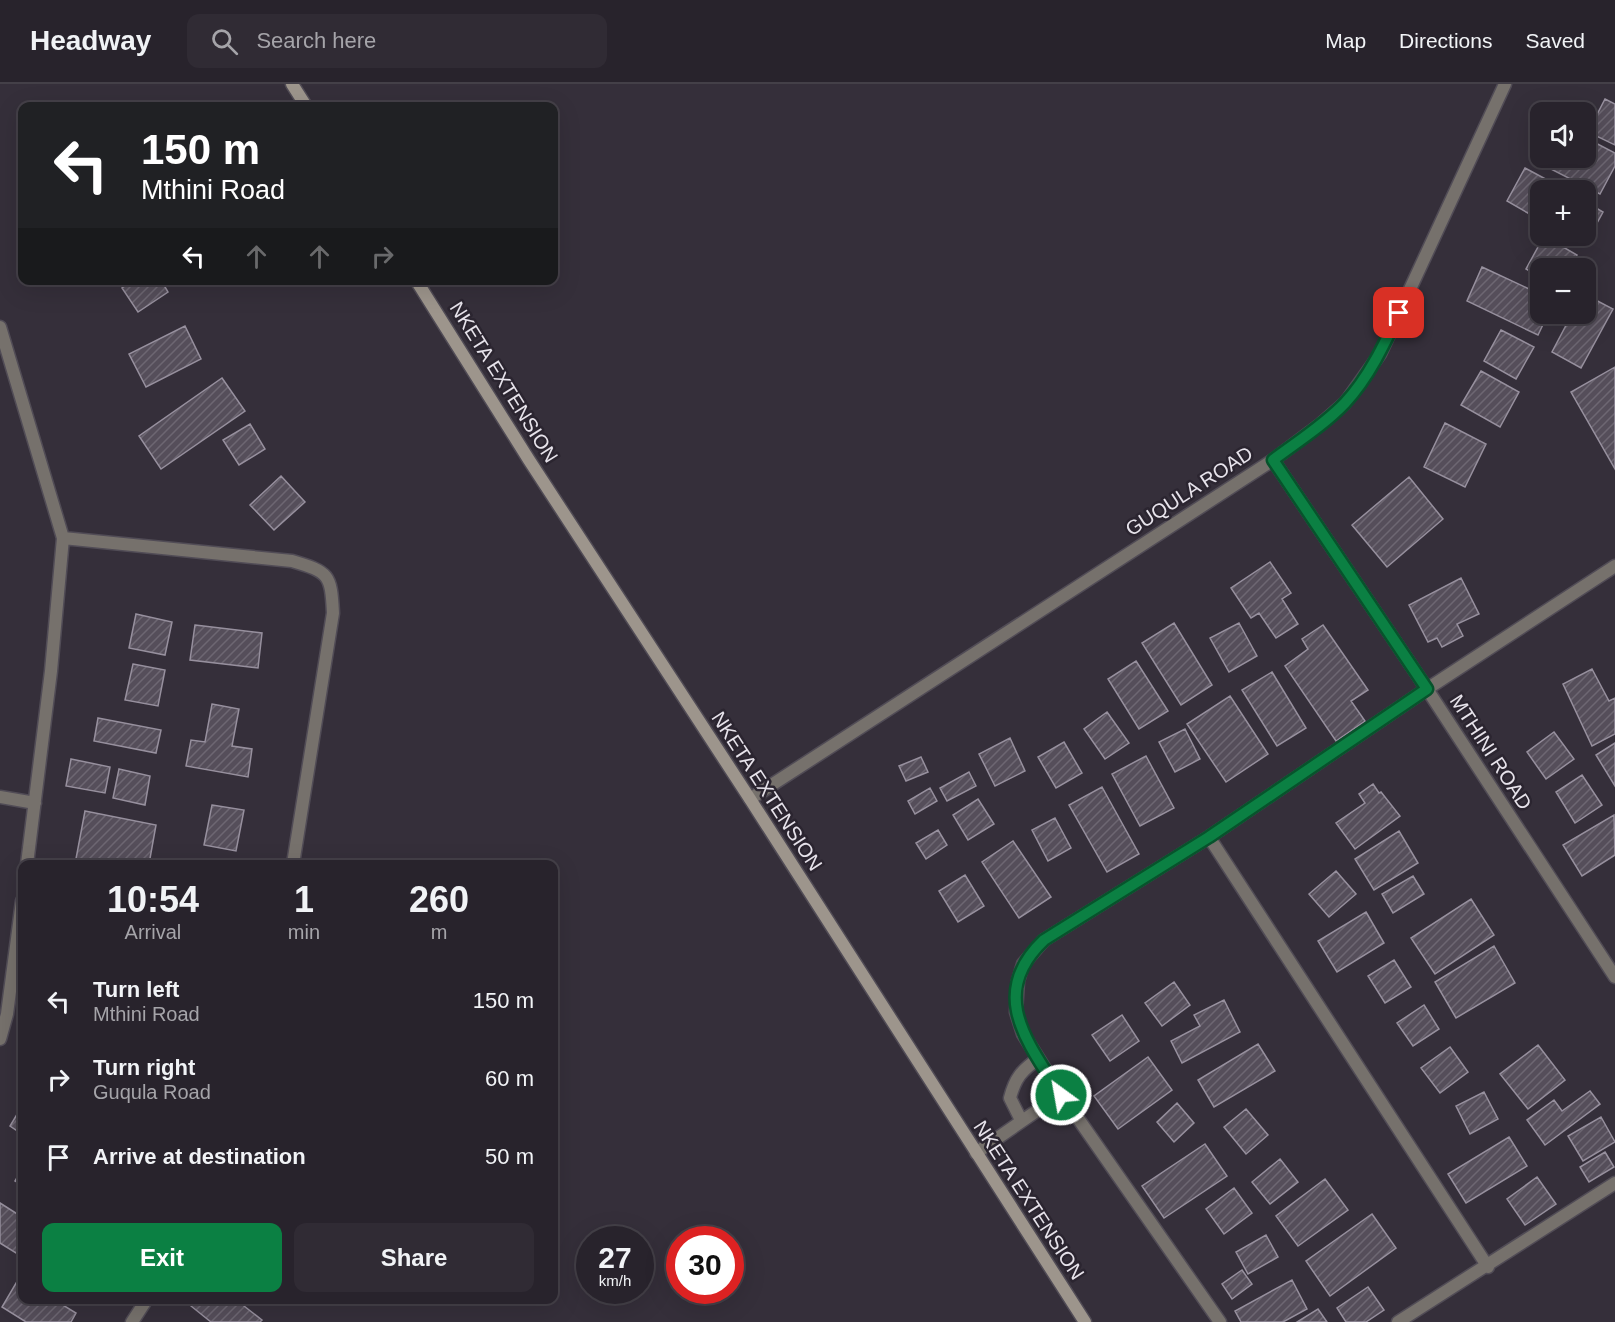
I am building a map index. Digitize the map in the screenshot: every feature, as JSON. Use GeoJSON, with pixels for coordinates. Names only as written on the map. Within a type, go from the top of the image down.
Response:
{"type":"FeatureCollection","features":[{"type":"Feature","properties":{"kind":"street"},"geometry":{"type":"LineString","coordinates":[[292,84],[303,102]]}},
{"type":"Feature","properties":{"kind":"street","name":"GUQULA ROAD"},"geometry":{"type":"LineString","coordinates":[[750,799],[1273,460],[1345,403],[1380,354],[1505,84]]}},
{"type":"Feature","properties":{"kind":"street","name":"NKETA EXTENSION"},"geometry":{"type":"LineString","coordinates":[[419,285],[535,470],[750,799],[1085,1322]]}},
{"type":"Feature","properties":{"kind":"street"},"geometry":{"type":"LineString","coordinates":[[0,327],[63,538],[51,671],[28,860]]}},
{"type":"Feature","properties":{"kind":"street","name":"MTHINI ROAD"},"geometry":{"type":"LineString","coordinates":[[1273,460],[1427,689],[1615,977]]}},
{"type":"Feature","properties":{"kind":"street"},"geometry":{"type":"LineString","coordinates":[[63,538],[292,561],[320,569],[326,575],[330,585],[333,613],[294,860]]}},
{"type":"Feature","properties":{"kind":"street"},"geometry":{"type":"LineString","coordinates":[[1220,1322],[1061,1095],[1023,1034],[1016,1012],[1017,981],[1023,964],[1044,940],[1209,837],[1427,689],[1615,566]]}},
{"type":"Feature","properties":{"kind":"street"},"geometry":{"type":"LineString","coordinates":[[0,797],[35,803]]}},
{"type":"Feature","properties":{"kind":"street"},"geometry":{"type":"LineString","coordinates":[[1209,837],[1488,1267]]}},
{"type":"Feature","properties":{"kind":"street"},"geometry":{"type":"LineString","coordinates":[[0,1039],[8,1014],[18,933]]}},
{"type":"Feature","properties":{"kind":"street"},"geometry":{"type":"LineString","coordinates":[[1021,1120],[1010,1098],[1014,1083],[1025,1068],[1038,1059]]}},
{"type":"Feature","properties":{"kind":"street"},"geometry":{"type":"LineString","coordinates":[[976,1153],[1021,1120],[1061,1095]]}},
{"type":"Feature","properties":{"kind":"street"},"geometry":{"type":"LineString","coordinates":[[1398,1322],[1488,1267],[1615,1184]]}},
{"type":"Feature","properties":{"kind":"street"},"geometry":{"type":"LineString","coordinates":[[132,1322],[144,1304]]}},
{"type":"Feature","properties":{"kind":"building"},"geometry":{"type":"Polygon","coordinates":[[[1605,99],[1615,104],[1615,145],[1596,136],[1596,116],[1605,99]]]}},
{"type":"Feature","properties":{"kind":"building"},"geometry":{"type":"Polygon","coordinates":[[[1596,143],[1615,153],[1615,166],[1600,194],[1596,192],[1596,180],[1572,180],[1549,168],[1596,168],[1596,143]]]}},
{"type":"Feature","properties":{"kind":"building"},"geometry":{"type":"Polygon","coordinates":[[[1525,168],[1547,180],[1530,180],[1530,214],[1507,201],[1525,168]]]}},
{"type":"Feature","properties":{"kind":"building"},"geometry":{"type":"Polygon","coordinates":[[[1596,208],[1603,212],[1596,225],[1596,208]]]}},
{"type":"Feature","properties":{"kind":"building"},"geometry":{"type":"Polygon","coordinates":[[[1539,246],[1561,246],[1577,255],[1575,258],[1532,258],[1539,246]]]}},
{"type":"Feature","properties":{"kind":"building"},"geometry":{"type":"Polygon","coordinates":[[[1482,267],[1530,289],[1530,324],[1543,324],[1538,335],[1467,301],[1482,267]]]}},
{"type":"Feature","properties":{"kind":"building"},"geometry":{"type":"Polygon","coordinates":[[[126,285],[164,285],[168,292],[138,312],[122,288],[126,285]]]}},
{"type":"Feature","properties":{"kind":"building"},"geometry":{"type":"Polygon","coordinates":[[[1596,300],[1613,309],[1581,368],[1552,352],[1567,324],[1596,324],[1596,300]]]}},
{"type":"Feature","properties":{"kind":"building"},"geometry":{"type":"Polygon","coordinates":[[[185,326],[201,359],[146,387],[129,354],[185,326]]]}},
{"type":"Feature","properties":{"kind":"building"},"geometry":{"type":"Polygon","coordinates":[[[1501,330],[1534,347],[1516,379],[1484,361],[1501,330]]]}},
{"type":"Feature","properties":{"kind":"building"},"geometry":{"type":"Polygon","coordinates":[[[1615,367],[1615,469],[1571,392],[1615,367]]]}},
{"type":"Feature","properties":{"kind":"building"},"geometry":{"type":"Polygon","coordinates":[[[1481,371],[1519,392],[1500,427],[1461,405],[1481,371]]]}},
{"type":"Feature","properties":{"kind":"building"},"geometry":{"type":"Polygon","coordinates":[[[222,378],[245,411],[161,469],[139,436],[222,378]]]}},
{"type":"Feature","properties":{"kind":"building"},"geometry":{"type":"Polygon","coordinates":[[[1445,423],[1486,444],[1465,487],[1424,467],[1445,423]]]}},
{"type":"Feature","properties":{"kind":"building"},"geometry":{"type":"Polygon","coordinates":[[[250,424],[265,449],[239,465],[223,440],[250,424]]]}},
{"type":"Feature","properties":{"kind":"building"},"geometry":{"type":"Polygon","coordinates":[[[281,476],[305,502],[274,530],[250,505],[281,476]]]}},
{"type":"Feature","properties":{"kind":"building"},"geometry":{"type":"Polygon","coordinates":[[[1409,477],[1443,519],[1387,567],[1352,525],[1409,477]]]}},
{"type":"Feature","properties":{"kind":"building"},"geometry":{"type":"Polygon","coordinates":[[[1270,562],[1291,593],[1282,599],[1298,624],[1276,638],[1259,613],[1251,618],[1231,588],[1270,562]]]}},
{"type":"Feature","properties":{"kind":"building"},"geometry":{"type":"Polygon","coordinates":[[[1461,578],[1479,614],[1457,624],[1463,636],[1442,647],[1437,638],[1428,642],[1409,605],[1461,578]]]}},
{"type":"Feature","properties":{"kind":"building"},"geometry":{"type":"Polygon","coordinates":[[[136,614],[172,622],[165,655],[129,648],[136,614]]]}},
{"type":"Feature","properties":{"kind":"building"},"geometry":{"type":"Polygon","coordinates":[[[1174,623],[1212,685],[1181,705],[1142,643],[1174,623]]]}},
{"type":"Feature","properties":{"kind":"building"},"geometry":{"type":"Polygon","coordinates":[[[1239,623],[1257,656],[1229,672],[1210,638],[1239,623]]]}},
{"type":"Feature","properties":{"kind":"building"},"geometry":{"type":"Polygon","coordinates":[[[195,625],[262,633],[258,668],[190,660],[195,625]]]}},
{"type":"Feature","properties":{"kind":"building"},"geometry":{"type":"Polygon","coordinates":[[[1323,625],[1368,690],[1351,701],[1365,721],[1336,741],[1285,666],[1308,649],[1302,639],[1323,625]]]}},
{"type":"Feature","properties":{"kind":"building"},"geometry":{"type":"Polygon","coordinates":[[[1136,661],[1168,711],[1139,729],[1108,679],[1136,661]]]}},
{"type":"Feature","properties":{"kind":"building"},"geometry":{"type":"Polygon","coordinates":[[[133,664],[165,670],[158,706],[125,700],[133,664]]]}},
{"type":"Feature","properties":{"kind":"building"},"geometry":{"type":"Polygon","coordinates":[[[1592,669],[1609,701],[1615,698],[1615,734],[1592,746],[1563,684],[1592,669]]]}},
{"type":"Feature","properties":{"kind":"building"},"geometry":{"type":"Polygon","coordinates":[[[1272,672],[1306,728],[1277,746],[1242,690],[1272,672]]]}},
{"type":"Feature","properties":{"kind":"building"},"geometry":{"type":"Polygon","coordinates":[[[1230,696],[1268,754],[1226,782],[1187,724],[1230,696]]]}},
{"type":"Feature","properties":{"kind":"building"},"geometry":{"type":"Polygon","coordinates":[[[212,704],[239,709],[232,746],[252,749],[248,777],[186,766],[191,740],[205,742],[212,704]]]}},
{"type":"Feature","properties":{"kind":"building"},"geometry":{"type":"Polygon","coordinates":[[[1107,712],[1129,743],[1105,759],[1084,729],[1107,712]]]}},
{"type":"Feature","properties":{"kind":"building"},"geometry":{"type":"Polygon","coordinates":[[[98,718],[161,730],[156,753],[94,741],[98,718]]]}},
{"type":"Feature","properties":{"kind":"building"},"geometry":{"type":"Polygon","coordinates":[[[1185,729],[1200,759],[1175,772],[1159,742],[1185,729]]]}},
{"type":"Feature","properties":{"kind":"building"},"geometry":{"type":"Polygon","coordinates":[[[1554,732],[1574,759],[1546,779],[1527,752],[1554,732]]]}},
{"type":"Feature","properties":{"kind":"building"},"geometry":{"type":"Polygon","coordinates":[[[1010,738],[1025,771],[995,786],[979,754],[1010,738]]]}},
{"type":"Feature","properties":{"kind":"building"},"geometry":{"type":"Polygon","coordinates":[[[1064,742],[1082,773],[1056,788],[1038,757],[1064,742]]]}},
{"type":"Feature","properties":{"kind":"building"},"geometry":{"type":"Polygon","coordinates":[[[1615,743],[1615,786],[1596,755],[1615,743]]]}},
{"type":"Feature","properties":{"kind":"building"},"geometry":{"type":"Polygon","coordinates":[[[1146,756],[1174,808],[1140,826],[1112,774],[1146,756]]]}},
{"type":"Feature","properties":{"kind":"building"},"geometry":{"type":"Polygon","coordinates":[[[921,757],[928,772],[906,781],[899,766],[921,757]]]}},
{"type":"Feature","properties":{"kind":"building"},"geometry":{"type":"Polygon","coordinates":[[[71,759],[110,767],[105,793],[66,786],[71,759]]]}},
{"type":"Feature","properties":{"kind":"building"},"geometry":{"type":"Polygon","coordinates":[[[119,769],[150,776],[145,805],[113,798],[119,769]]]}},
{"type":"Feature","properties":{"kind":"building"},"geometry":{"type":"Polygon","coordinates":[[[969,772],[976,786],[947,801],[940,788],[969,772]]]}},
{"type":"Feature","properties":{"kind":"building"},"geometry":{"type":"Polygon","coordinates":[[[1582,775],[1602,805],[1575,823],[1556,792],[1582,775]]]}},
{"type":"Feature","properties":{"kind":"building"},"geometry":{"type":"Polygon","coordinates":[[[1373,784],[1400,816],[1355,849],[1336,823],[1365,803],[1359,794],[1373,784]]]}},
{"type":"Feature","properties":{"kind":"building"},"geometry":{"type":"Polygon","coordinates":[[[1102,787],[1139,854],[1107,872],[1069,805],[1102,787]]]}},
{"type":"Feature","properties":{"kind":"building"},"geometry":{"type":"Polygon","coordinates":[[[930,788],[937,801],[915,814],[908,801],[930,788]]]}},
{"type":"Feature","properties":{"kind":"building"},"geometry":{"type":"Polygon","coordinates":[[[978,799],[994,824],[968,840],[953,815],[978,799]]]}},
{"type":"Feature","properties":{"kind":"building"},"geometry":{"type":"Polygon","coordinates":[[[212,805],[244,810],[236,851],[204,845],[212,805]]]}},
{"type":"Feature","properties":{"kind":"building"},"geometry":{"type":"Polygon","coordinates":[[[85,811],[156,825],[150,860],[76,860],[85,811]]]}},
{"type":"Feature","properties":{"kind":"building"},"geometry":{"type":"Polygon","coordinates":[[[1614,815],[1615,855],[1582,876],[1563,845],[1614,815]]]}},
{"type":"Feature","properties":{"kind":"building"},"geometry":{"type":"Polygon","coordinates":[[[1055,818],[1071,848],[1048,861],[1032,830],[1055,818]]]}},
{"type":"Feature","properties":{"kind":"building"},"geometry":{"type":"Polygon","coordinates":[[[938,830],[947,845],[926,859],[916,843],[938,830]]]}},
{"type":"Feature","properties":{"kind":"building"},"geometry":{"type":"Polygon","coordinates":[[[1399,831],[1418,863],[1374,890],[1355,859],[1399,831]]]}},
{"type":"Feature","properties":{"kind":"building"},"geometry":{"type":"Polygon","coordinates":[[[1013,841],[1051,897],[1019,918],[982,862],[1013,841]]]}},
{"type":"Feature","properties":{"kind":"building"},"geometry":{"type":"Polygon","coordinates":[[[1336,871],[1356,894],[1329,917],[1309,894],[1336,871]]]}},
{"type":"Feature","properties":{"kind":"building"},"geometry":{"type":"Polygon","coordinates":[[[965,875],[984,906],[958,922],[939,891],[965,875]]]}},
{"type":"Feature","properties":{"kind":"building"},"geometry":{"type":"Polygon","coordinates":[[[1413,876],[1424,894],[1393,913],[1382,894],[1413,876]]]}},
{"type":"Feature","properties":{"kind":"building"},"geometry":{"type":"Polygon","coordinates":[[[1471,899],[1494,935],[1435,974],[1411,938],[1471,899]]]}},
{"type":"Feature","properties":{"kind":"building"},"geometry":{"type":"Polygon","coordinates":[[[1366,912],[1384,943],[1337,972],[1318,941],[1366,912]]]}},
{"type":"Feature","properties":{"kind":"building"},"geometry":{"type":"Polygon","coordinates":[[[1494,946],[1515,983],[1456,1018],[1435,982],[1494,946]]]}},
{"type":"Feature","properties":{"kind":"building"},"geometry":{"type":"Polygon","coordinates":[[[1394,960],[1411,987],[1385,1003],[1368,976],[1394,960]]]}},
{"type":"Feature","properties":{"kind":"building"},"geometry":{"type":"Polygon","coordinates":[[[1174,982],[1190,1005],[1162,1026],[1145,1003],[1174,982]]]}},
{"type":"Feature","properties":{"kind":"building"},"geometry":{"type":"Polygon","coordinates":[[[1224,1000],[1240,1032],[1182,1063],[1171,1041],[1200,1026],[1194,1015],[1224,1000]]]}},
{"type":"Feature","properties":{"kind":"building"},"geometry":{"type":"Polygon","coordinates":[[[1424,1005],[1439,1029],[1413,1046],[1397,1023],[1424,1005]]]}},
{"type":"Feature","properties":{"kind":"building"},"geometry":{"type":"Polygon","coordinates":[[[1122,1015],[1139,1041],[1110,1061],[1092,1035],[1122,1015]]]}},
{"type":"Feature","properties":{"kind":"building"},"geometry":{"type":"Polygon","coordinates":[[[1258,1044],[1275,1071],[1214,1107],[1198,1080],[1258,1044]]]}},
{"type":"Feature","properties":{"kind":"building"},"geometry":{"type":"Polygon","coordinates":[[[1538,1045],[1565,1080],[1528,1109],[1500,1074],[1538,1045]]]}},
{"type":"Feature","properties":{"kind":"building"},"geometry":{"type":"Polygon","coordinates":[[[1450,1047],[1468,1072],[1440,1093],[1421,1068],[1450,1047]]]}},
{"type":"Feature","properties":{"kind":"building"},"geometry":{"type":"Polygon","coordinates":[[[1148,1057],[1172,1090],[1118,1129],[1094,1096],[1148,1057]]]}},
{"type":"Feature","properties":{"kind":"building"},"geometry":{"type":"Polygon","coordinates":[[[1590,1091],[1600,1104],[1545,1145],[1527,1120],[1554,1100],[1562,1111],[1590,1091]]]}},
{"type":"Feature","properties":{"kind":"building"},"geometry":{"type":"Polygon","coordinates":[[[1484,1092],[1498,1119],[1470,1134],[1456,1106],[1484,1092]]]}},
{"type":"Feature","properties":{"kind":"building"},"geometry":{"type":"Polygon","coordinates":[[[1177,1103],[1194,1123],[1174,1142],[1157,1122],[1177,1103]]]}},
{"type":"Feature","properties":{"kind":"building"},"geometry":{"type":"Polygon","coordinates":[[[1246,1109],[1268,1135],[1246,1154],[1224,1127],[1246,1109]]]}},
{"type":"Feature","properties":{"kind":"building"},"geometry":{"type":"Polygon","coordinates":[[[18,1113],[18,1131],[10,1126],[18,1113]]]}},
{"type":"Feature","properties":{"kind":"building"},"geometry":{"type":"Polygon","coordinates":[[[1601,1117],[1615,1142],[1583,1161],[1568,1136],[1601,1117]]]}},
{"type":"Feature","properties":{"kind":"building"},"geometry":{"type":"Polygon","coordinates":[[[1509,1137],[1527,1166],[1466,1203],[1448,1174],[1509,1137]]]}},
{"type":"Feature","properties":{"kind":"building"},"geometry":{"type":"Polygon","coordinates":[[[1205,1144],[1227,1176],[1164,1218],[1142,1186],[1205,1144]]]}},
{"type":"Feature","properties":{"kind":"building"},"geometry":{"type":"Polygon","coordinates":[[[1605,1152],[1614,1167],[1589,1182],[1580,1167],[1605,1152]]]}},
{"type":"Feature","properties":{"kind":"building"},"geometry":{"type":"Polygon","coordinates":[[[1280,1159],[1298,1182],[1270,1204],[1252,1182],[1280,1159]]]}},
{"type":"Feature","properties":{"kind":"building"},"geometry":{"type":"Polygon","coordinates":[[[1537,1177],[1556,1204],[1525,1225],[1507,1199],[1537,1177]]]}},
{"type":"Feature","properties":{"kind":"building"},"geometry":{"type":"Polygon","coordinates":[[[1325,1179],[1348,1210],[1298,1246],[1276,1216],[1325,1179]]]}},
{"type":"Feature","properties":{"kind":"building"},"geometry":{"type":"Polygon","coordinates":[[[1234,1188],[1252,1213],[1224,1234],[1206,1209],[1234,1188]]]}},
{"type":"Feature","properties":{"kind":"building"},"geometry":{"type":"Polygon","coordinates":[[[0,1203],[18,1214],[18,1249],[16,1253],[0,1243],[0,1203]]]}},
{"type":"Feature","properties":{"kind":"building"},"geometry":{"type":"Polygon","coordinates":[[[1372,1214],[1396,1248],[1330,1296],[1306,1261],[1372,1214]]]}},
{"type":"Feature","properties":{"kind":"building"},"geometry":{"type":"Polygon","coordinates":[[[1266,1235],[1278,1257],[1248,1274],[1236,1252],[1266,1235]]]}},
{"type":"Feature","properties":{"kind":"building"},"geometry":{"type":"Polygon","coordinates":[[[1242,1270],[1252,1284],[1232,1299],[1222,1284],[1242,1270]]]}},
{"type":"Feature","properties":{"kind":"building"},"geometry":{"type":"Polygon","coordinates":[[[18,1280],[18,1304],[61,1304],[76,1313],[71,1322],[26,1322],[2,1307],[18,1280]]]}},
{"type":"Feature","properties":{"kind":"building"},"geometry":{"type":"Polygon","coordinates":[[[1292,1280],[1307,1309],[1283,1322],[1241,1322],[1235,1311],[1292,1280]]]}},
{"type":"Feature","properties":{"kind":"building"},"geometry":{"type":"Polygon","coordinates":[[[1368,1287],[1384,1310],[1366,1322],[1346,1322],[1337,1308],[1368,1287]]]}},
{"type":"Feature","properties":{"kind":"building"},"geometry":{"type":"Polygon","coordinates":[[[193,1304],[241,1304],[262,1320],[260,1322],[211,1322],[191,1306],[193,1304]]]}},
{"type":"Feature","properties":{"kind":"building"},"geometry":{"type":"Polygon","coordinates":[[[1318,1309],[1327,1322],[1297,1322],[1318,1309]]]}},
{"type":"Feature","properties":{"kind":"route"},"geometry":{"type":"LineString","coordinates":[[1061,1095],[1023,1034],[1016,1012],[1017,981],[1023,964],[1034,949],[1044,940],[1209,837],[1427,689],[1273,460],[1345,403],[1380,354],[1399,313]]}}]}
